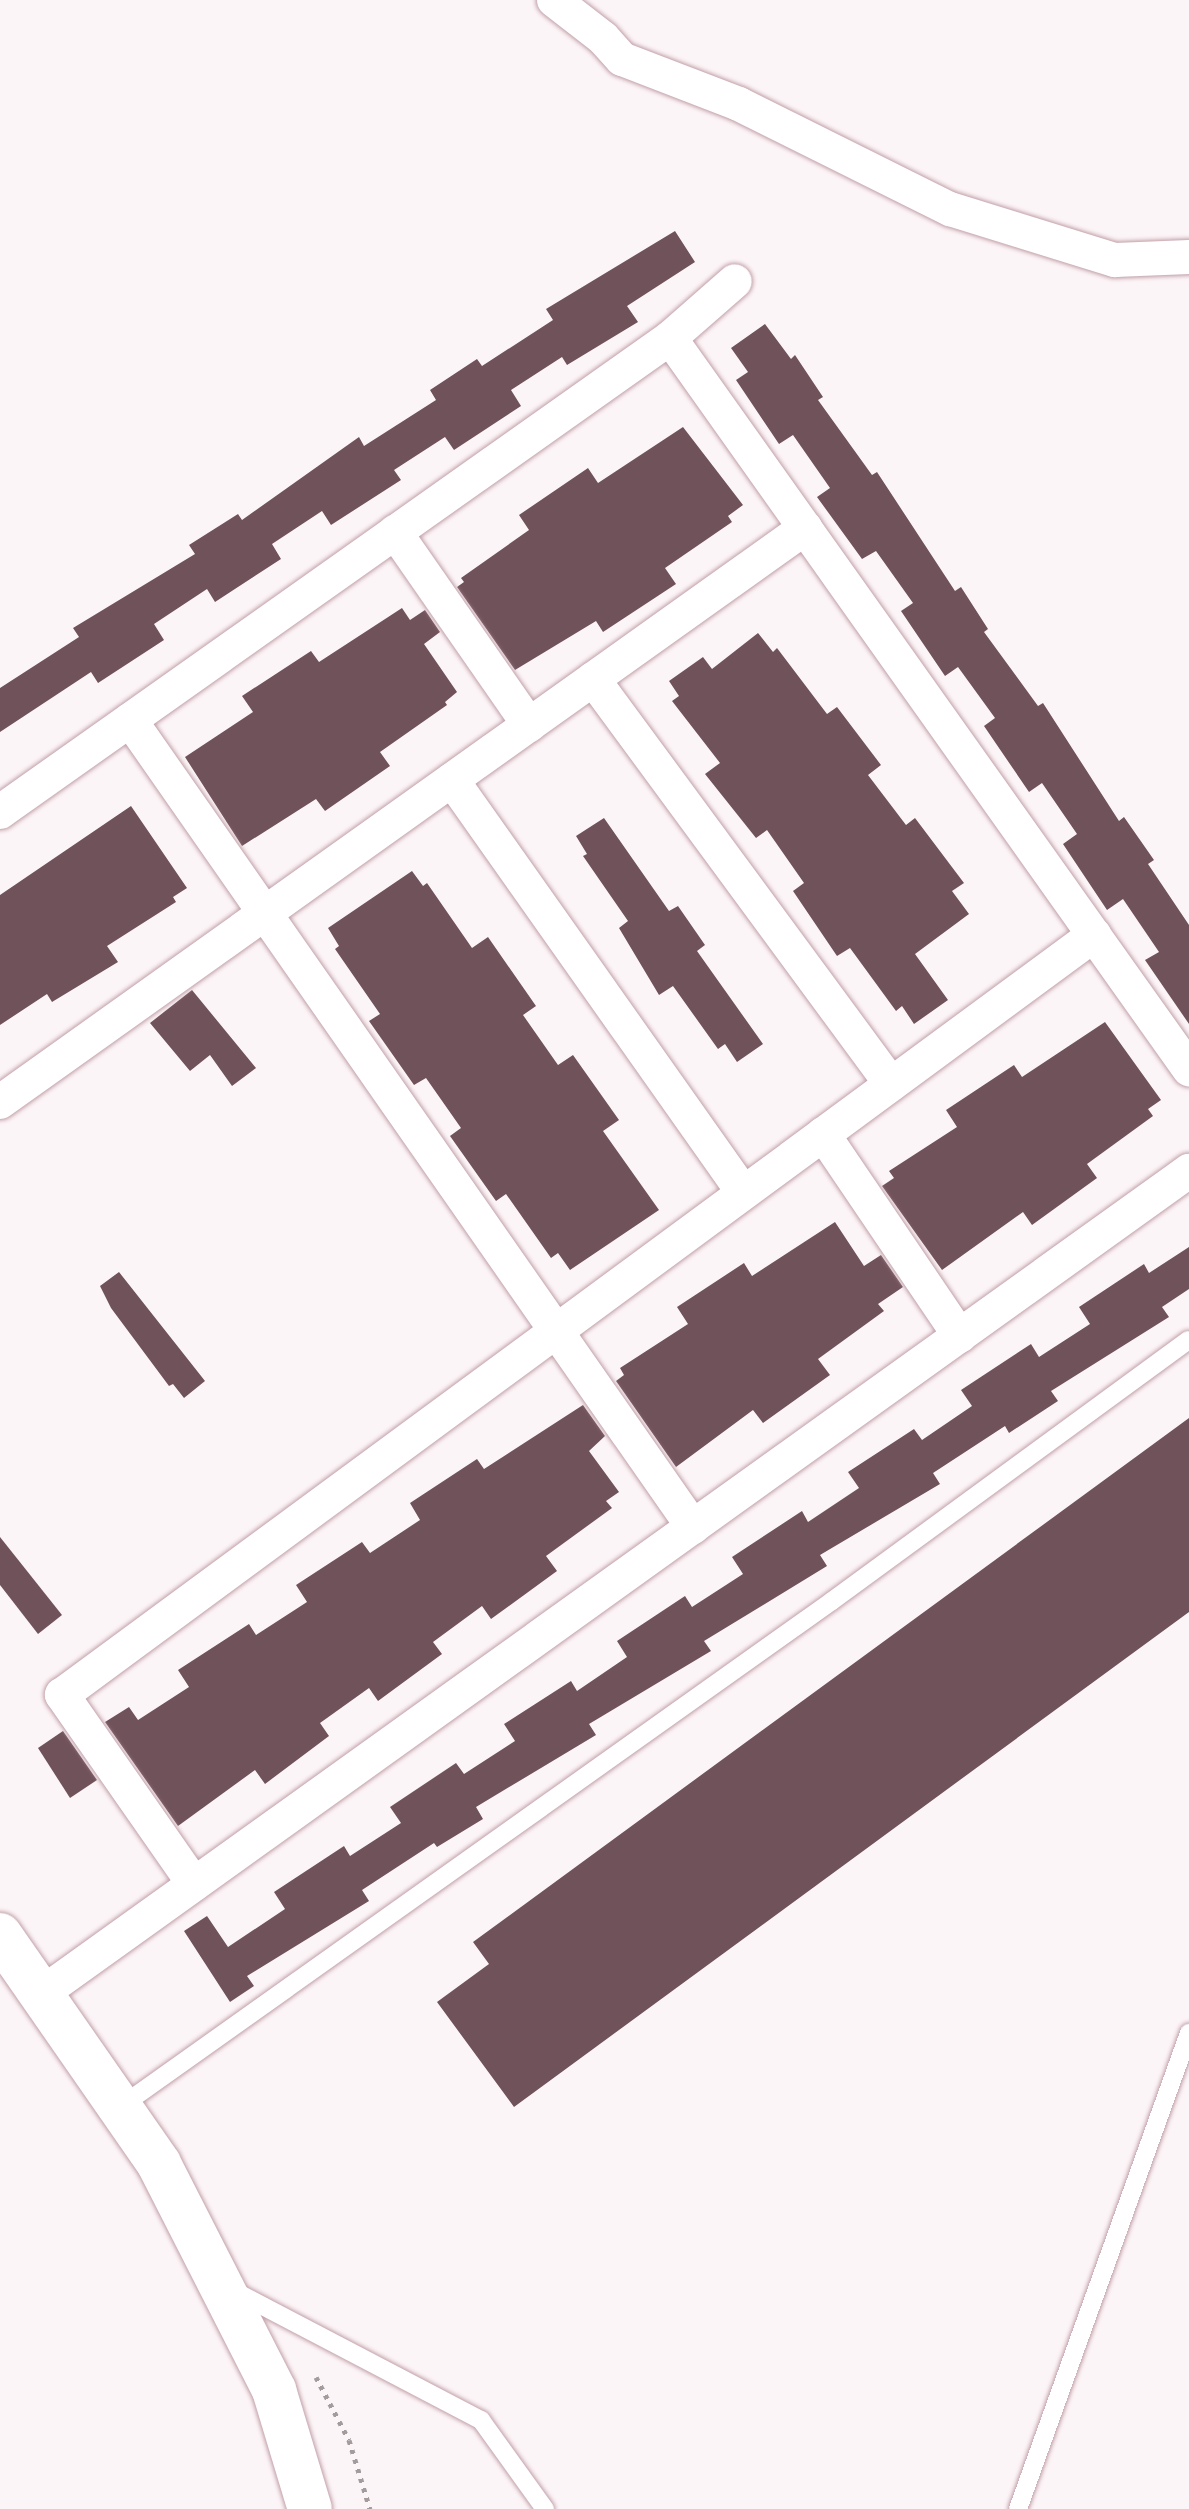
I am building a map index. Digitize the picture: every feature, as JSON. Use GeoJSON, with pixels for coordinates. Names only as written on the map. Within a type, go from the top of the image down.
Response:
{"type":"FeatureCollection","features":[{"type":"Feature","properties":{"kind":"highway"},"geometry":{"type":"LineString","coordinates":[[0,1935],[159,2164],[274,2390],[310,2509]]}},
{"type":"Feature","properties":{"kind":"street"},"geometry":{"type":"LineString","coordinates":[[554,0],[603,38],[622,59],[739,104],[950,209],[1115,260],[1189,257]]}},
{"type":"Feature","properties":{"kind":"street"},"geometry":{"type":"LineString","coordinates":[[0,812],[670,338],[735,281]]}},
{"type":"Feature","properties":{"kind":"street"},"geometry":{"type":"LineString","coordinates":[[670,338],[1189,1069]]}},
{"type":"Feature","properties":{"kind":"street"},"geometry":{"type":"LineString","coordinates":[[0,1102],[805,528]]}},
{"type":"Feature","properties":{"kind":"street"},"geometry":{"type":"LineString","coordinates":[[395,532],[529,725]]}},
{"type":"Feature","properties":{"kind":"street"},"geometry":{"type":"LineString","coordinates":[[593,679],[891,1084]]}},
{"type":"Feature","properties":{"kind":"street"},"geometry":{"type":"LineString","coordinates":[[130,720],[693,1527]]}},
{"type":"Feature","properties":{"kind":"street"},"geometry":{"type":"LineString","coordinates":[[452,780],[743,1192]]}},
{"type":"Feature","properties":{"kind":"street"},"geometry":{"type":"LineString","coordinates":[[194,1884],[62,1695],[1094,935]]}},
{"type":"Feature","properties":{"kind":"street"},"geometry":{"type":"LineString","coordinates":[[823,1134],[960,1336]]}},
{"type":"Feature","properties":{"kind":"street"},"geometry":{"type":"LineString","coordinates":[[41,1994],[1189,1171]]}},
{"type":"Feature","properties":{"kind":"lane"},"geometry":{"type":"LineString","coordinates":[[120,2107],[832,1601],[1189,1340]]}},
{"type":"Feature","properties":{"kind":"lane"},"geometry":{"type":"LineString","coordinates":[[1018,2509],[1189,2033]]}},
{"type":"Feature","properties":{"kind":"lane"},"geometry":{"type":"LineString","coordinates":[[221,2285],[481,2420],[545,2509]]}},
{"type":"Feature","properties":{"kind":"path"},"geometry":{"type":"LineString","coordinates":[[313,2372],[349,2440],[370,2509]]}},
{"type":"Feature","properties":{"kind":"building"},"geometry":{"type":"Polygon","coordinates":[[[675,231],[695,262],[627,306],[638,322],[567,365],[562,357],[511,390],[521,406],[454,450],[445,437],[394,470],[401,480],[331,525],[322,511],[272,544],[281,559],[215,602],[207,589],[154,624],[164,640],[98,683],[91,672],[0,732],[0,688],[79,637],[73,628],[195,554],[189,545],[238,514],[242,520],[359,437],[364,446],[436,400],[430,390],[477,359],[482,366],[553,320],[546,309],[675,231]]]}},
{"type":"Feature","properties":{"kind":"building"},"geometry":{"type":"Polygon","coordinates":[[[765,324],[791,359],[795,355],[823,397],[818,400],[872,475],[877,472],[955,591],[961,587],[988,629],[984,632],[1038,706],[1043,703],[1119,821],[1124,817],[1154,860],[1148,864],[1189,925],[1189,1024],[1145,960],[1159,952],[1123,899],[1107,910],[1063,844],[1077,834],[1042,783],[1029,792],[984,726],[995,718],[958,667],[945,676],[901,611],[913,603],[876,551],[862,559],[817,497],[830,488],[793,435],[779,444],[736,380],[748,372],[731,348],[765,324]]]}},
{"type":"Feature","properties":{"kind":"building"},"geometry":{"type":"Polygon","coordinates":[[[683,427],[743,505],[728,516],[732,522],[665,568],[676,584],[603,632],[596,621],[515,670],[457,587],[464,582],[461,578],[529,530],[519,515],[588,468],[598,483],[683,427]]]}},
{"type":"Feature","properties":{"kind":"building"},"geometry":{"type":"Polygon","coordinates":[[[402,608],[410,620],[425,610],[440,632],[424,644],[457,692],[445,702],[447,705],[380,752],[390,766],[325,811],[316,799],[242,846],[185,757],[253,712],[242,696],[311,651],[319,662],[402,608]]]}},
{"type":"Feature","properties":{"kind":"building"},"geometry":{"type":"Polygon","coordinates":[[[758,633],[773,652],[777,648],[827,714],[837,707],[881,765],[868,775],[906,825],[915,818],[964,883],[952,891],[969,914],[915,954],[948,1000],[914,1024],[902,1006],[896,1011],[850,948],[837,956],[793,891],[804,883],[767,830],[756,838],[705,774],[720,763],[672,701],[679,696],[669,681],[703,657],[712,669],[758,633]]]}},
{"type":"Feature","properties":{"kind":"building"},"geometry":{"type":"Polygon","coordinates":[[[131,806],[187,888],[173,897],[176,902],[107,946],[118,962],[52,1002],[47,994],[0,1025],[0,895],[131,806]]]}},
{"type":"Feature","properties":{"kind":"building"},"geometry":{"type":"Polygon","coordinates":[[[604,818],[669,911],[678,906],[705,945],[697,951],[763,1044],[737,1062],[725,1044],[718,1049],[673,986],[659,995],[619,928],[628,921],[583,856],[587,854],[576,836],[604,818]]]}},
{"type":"Feature","properties":{"kind":"building"},"geometry":{"type":"Polygon","coordinates":[[[412,871],[423,886],[427,883],[472,948],[488,937],[536,1006],[523,1015],[558,1065],[573,1055],[619,1120],[603,1131],[659,1210],[570,1270],[558,1253],[551,1258],[506,1194],[496,1201],[450,1136],[461,1128],[426,1078],[414,1085],[369,1021],[380,1014],[335,949],[339,946],[328,928],[412,871]]]}},
{"type":"Feature","properties":{"kind":"building"},"geometry":{"type":"Polygon","coordinates":[[[192,990],[256,1068],[232,1086],[210,1055],[190,1071],[150,1023],[192,990]]]}},
{"type":"Feature","properties":{"kind":"building"},"geometry":{"type":"Polygon","coordinates":[[[1105,1022],[1161,1100],[1148,1109],[1153,1116],[1087,1164],[1097,1178],[1032,1225],[1023,1212],[942,1270],[882,1186],[894,1178],[889,1171],[957,1127],[946,1110],[1014,1065],[1022,1077],[1105,1022]]]}},
{"type":"Feature","properties":{"kind":"building"},"geometry":{"type":"Polygon","coordinates":[[[835,1222],[864,1266],[881,1255],[903,1287],[878,1304],[884,1311],[818,1359],[830,1375],[763,1423],[753,1410],[676,1467],[616,1381],[624,1375],[620,1368],[688,1324],[677,1307],[744,1263],[752,1276],[835,1222]]]}},
{"type":"Feature","properties":{"kind":"building"},"geometry":{"type":"Polygon","coordinates":[[[1189,1247],[1189,1289],[1162,1307],[1169,1317],[1051,1391],[1058,1401],[1009,1433],[1005,1426],[933,1473],[940,1484],[820,1555],[827,1566],[704,1641],[711,1651],[589,1724],[596,1735],[476,1807],[483,1819],[437,1847],[434,1843],[362,1890],[369,1901],[247,1976],[254,1986],[230,2002],[184,1931],[207,1916],[228,1947],[285,1909],[274,1892],[344,1846],[350,1856],[401,1823],[390,1807],[456,1763],[464,1774],[515,1741],[504,1724],[571,1681],[577,1691],[627,1657],[617,1641],[685,1596],[692,1607],[743,1574],[732,1557],[802,1511],[808,1522],[859,1488],[848,1472],[914,1429],[922,1440],[972,1406],[961,1390],[1031,1344],[1039,1357],[1090,1324],[1079,1307],[1144,1264],[1149,1273],[1189,1247]]]}},
{"type":"Feature","properties":{"kind":"building"},"geometry":{"type":"Polygon","coordinates":[[[119,1272],[205,1381],[184,1398],[173,1384],[169,1386],[111,1308],[100,1286],[119,1272]]]}},
{"type":"Feature","properties":{"kind":"building"},"geometry":{"type":"Polygon","coordinates":[[[583,1405],[605,1436],[589,1451],[619,1492],[606,1501],[612,1508],[546,1556],[557,1571],[491,1619],[482,1606],[433,1642],[442,1654],[378,1701],[369,1688],[320,1723],[329,1736],[265,1784],[255,1770],[178,1826],[105,1722],[129,1707],[138,1720],[189,1687],[178,1670],[249,1624],[256,1635],[307,1602],[296,1585],[362,1542],[370,1553],[420,1520],[410,1503],[477,1459],[484,1469],[583,1405]]]}},
{"type":"Feature","properties":{"kind":"building"},"geometry":{"type":"Polygon","coordinates":[[[1189,1418],[1189,1612],[514,2107],[437,2002],[489,1964],[473,1942],[1189,1418]]]}},
{"type":"Feature","properties":{"kind":"building"},"geometry":{"type":"Polygon","coordinates":[[[0,1537],[62,1615],[38,1634],[0,1585],[0,1537]]]}},
{"type":"Feature","properties":{"kind":"building"},"geometry":{"type":"Polygon","coordinates":[[[63,1731],[97,1780],[70,1798],[38,1748],[63,1731]]]}}]}
